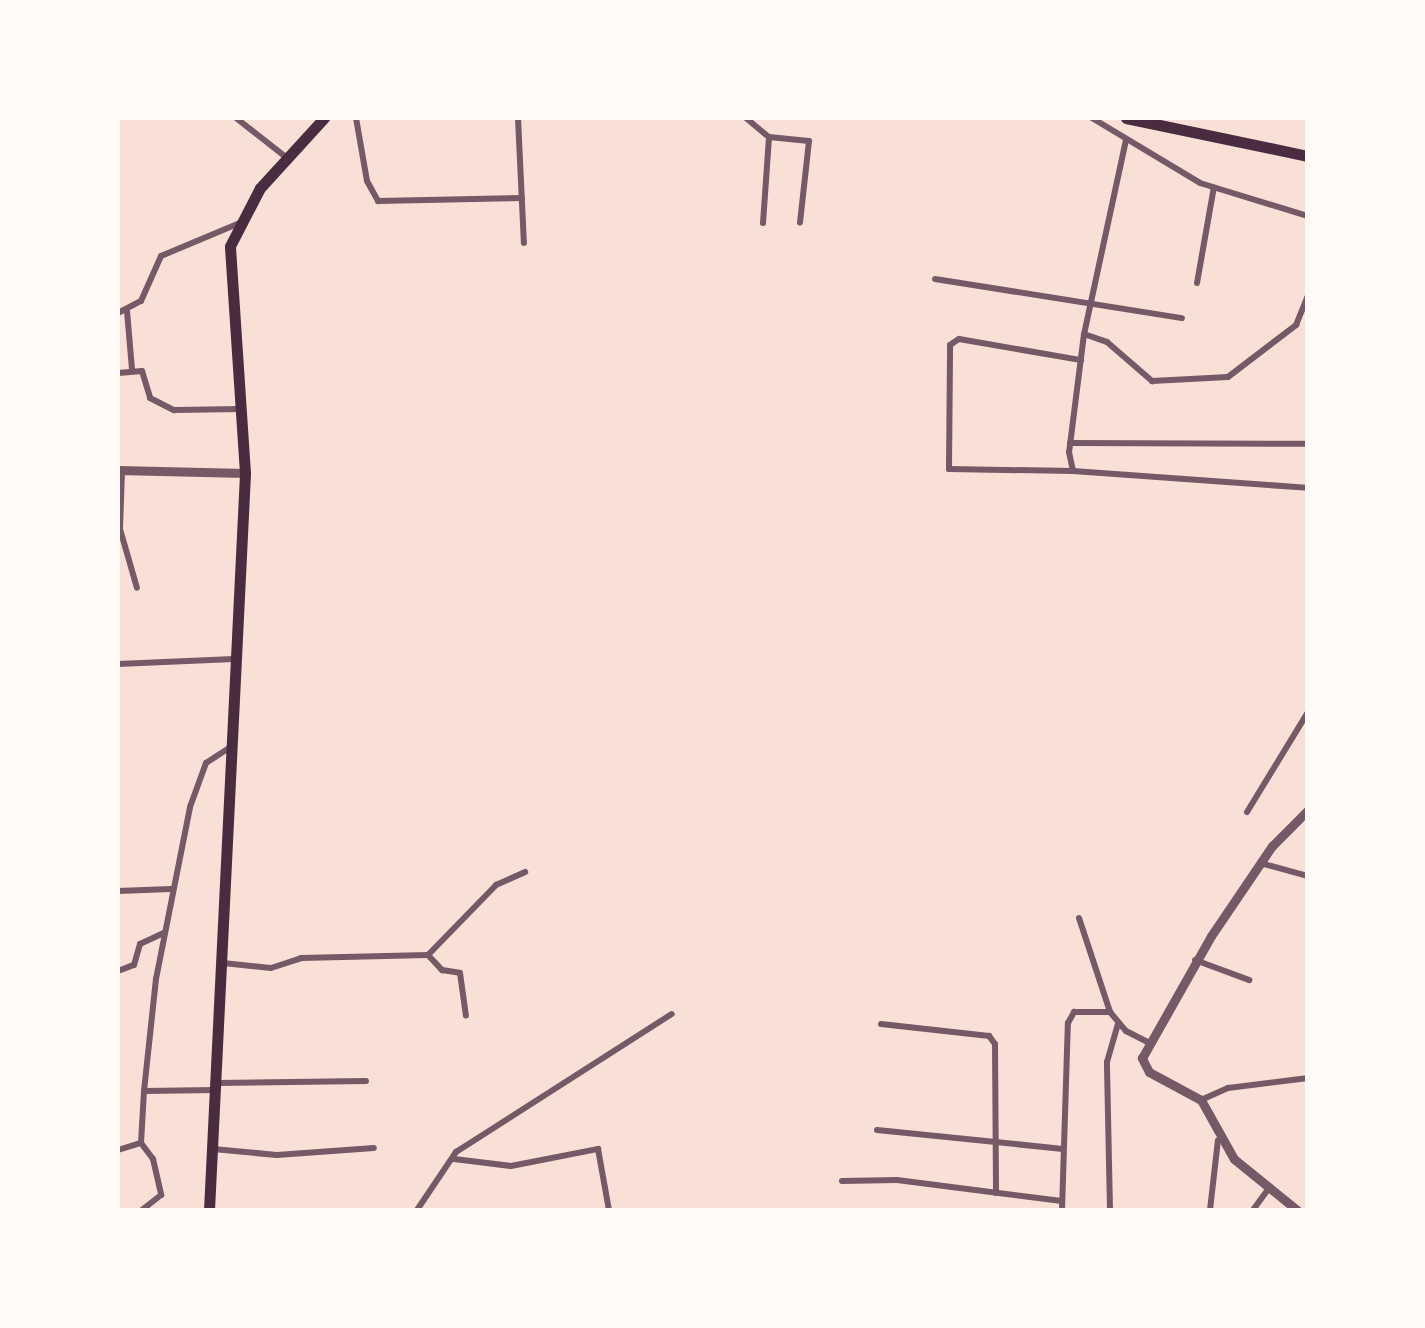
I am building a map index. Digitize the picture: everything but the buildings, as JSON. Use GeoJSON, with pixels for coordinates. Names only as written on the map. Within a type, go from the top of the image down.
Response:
{"type":"FeatureCollection","features":[{"type":"Feature","properties":{"kind":"main road"},"geometry":{"type":"LineString","coordinates":[[209,1210],[245,473],[230,246],[286,157],[324,118]]}},
{"type":"Feature","properties":{"kind":"main road"},"geometry":{"type":"LineString","coordinates":[[1126,118],[1308,156]]}},
{"type":"Feature","properties":{"kind":"street"},"geometry":{"type":"LineString","coordinates":[[236,118],[286,157]]}},
{"type":"Feature","properties":{"kind":"street"},"geometry":{"type":"LineString","coordinates":[[356,118],[367,181],[378,201],[522,198]]}},
{"type":"Feature","properties":{"kind":"street"},"geometry":{"type":"LineString","coordinates":[[518,118],[524,244]]}},
{"type":"Feature","properties":{"kind":"street"},"geometry":{"type":"LineString","coordinates":[[746,118],[769,136],[809,141],[800,223]]}},
{"type":"Feature","properties":{"kind":"street"},"geometry":{"type":"LineString","coordinates":[[1092,118],[1214,187],[1308,216]]}},
{"type":"Feature","properties":{"kind":"street"},"geometry":{"type":"LineString","coordinates":[[763,222],[769,136]]}},
{"type":"Feature","properties":{"kind":"street"},"geometry":{"type":"LineString","coordinates":[[1073,470],[1070,442],[1084,334],[1126,140]]}},
{"type":"Feature","properties":{"kind":"street"},"geometry":{"type":"LineString","coordinates":[[1196,282],[1214,187]]}},
{"type":"Feature","properties":{"kind":"street"},"geometry":{"type":"LineString","coordinates":[[118,313],[141,300],[161,256],[243,221]]}},
{"type":"Feature","properties":{"kind":"street"},"geometry":{"type":"LineString","coordinates":[[935,278],[1089,306],[1182,318]]}},
{"type":"Feature","properties":{"kind":"street"},"geometry":{"type":"LineString","coordinates":[[1084,334],[1107,342],[1152,381],[1193,383],[1241,372],[1305,314],[1308,296]]}},
{"type":"Feature","properties":{"kind":"street"},"geometry":{"type":"LineString","coordinates":[[127,311],[132,369]]}},
{"type":"Feature","properties":{"kind":"street"},"geometry":{"type":"LineString","coordinates":[[1080,360],[959,339],[950,345],[950,469],[1073,470],[1308,488]]}},
{"type":"Feature","properties":{"kind":"street"},"geometry":{"type":"LineString","coordinates":[[118,372],[142,371],[146,392],[158,404],[189,411],[243,409]]}},
{"type":"Feature","properties":{"kind":"street"},"geometry":{"type":"LineString","coordinates":[[1070,442],[1308,444]]}},
{"type":"Feature","properties":{"kind":"street"},"geometry":{"type":"LineString","coordinates":[[136,588],[120,528],[120,471],[245,473]]}},
{"type":"Feature","properties":{"kind":"street"},"geometry":{"type":"LineString","coordinates":[[118,664],[234,660]]}},
{"type":"Feature","properties":{"kind":"street"},"geometry":{"type":"LineString","coordinates":[[1247,812],[1308,712]]}},
{"type":"Feature","properties":{"kind":"street"},"geometry":{"type":"LineString","coordinates":[[142,1210],[161,1194],[153,1158],[141,1142],[144,1091],[172,889],[202,772],[229,748]]}},
{"type":"Feature","properties":{"kind":"street"},"geometry":{"type":"LineString","coordinates":[[1297,1210],[1218,1140],[1201,1100],[1145,1068],[1150,1043],[1195,960],[1260,863],[1308,810]]}},
{"type":"Feature","properties":{"kind":"street"},"geometry":{"type":"LineString","coordinates":[[1260,863],[1308,876]]}},
{"type":"Feature","properties":{"kind":"street"},"geometry":{"type":"LineString","coordinates":[[223,964],[271,968],[300,958],[428,955],[476,901],[525,872]]}},
{"type":"Feature","properties":{"kind":"street"},"geometry":{"type":"LineString","coordinates":[[118,891],[172,889]]}},
{"type":"Feature","properties":{"kind":"street"},"geometry":{"type":"LineString","coordinates":[[1079,918],[1083,946],[1110,1012],[1118,1024],[1150,1043]]}},
{"type":"Feature","properties":{"kind":"street"},"geometry":{"type":"LineString","coordinates":[[118,971],[134,965],[140,944],[164,933]]}},
{"type":"Feature","properties":{"kind":"street"},"geometry":{"type":"LineString","coordinates":[[428,955],[442,970],[460,973],[466,1016]]}},
{"type":"Feature","properties":{"kind":"street"},"geometry":{"type":"LineString","coordinates":[[1195,960],[1250,980]]}},
{"type":"Feature","properties":{"kind":"street"},"geometry":{"type":"LineString","coordinates":[[1062,1210],[1068,1023],[1074,1012],[1110,1012]]}},
{"type":"Feature","properties":{"kind":"street"},"geometry":{"type":"LineString","coordinates":[[417,1210],[454,1158],[481,1133],[672,1014]]}},
{"type":"Feature","properties":{"kind":"street"},"geometry":{"type":"LineString","coordinates":[[881,1024],[989,1036],[998,1051],[996,1192]]}},
{"type":"Feature","properties":{"kind":"street"},"geometry":{"type":"LineString","coordinates":[[1110,1210],[1107,1062],[1118,1024]]}},
{"type":"Feature","properties":{"kind":"street"},"geometry":{"type":"LineString","coordinates":[[1201,1100],[1228,1088],[1308,1078]]}},
{"type":"Feature","properties":{"kind":"street"},"geometry":{"type":"LineString","coordinates":[[144,1091],[366,1082]]}},
{"type":"Feature","properties":{"kind":"street"},"geometry":{"type":"LineString","coordinates":[[877,1130],[999,1147],[1063,1149]]}},
{"type":"Feature","properties":{"kind":"street"},"geometry":{"type":"LineString","coordinates":[[1210,1210],[1218,1140]]}},
{"type":"Feature","properties":{"kind":"street"},"geometry":{"type":"LineString","coordinates":[[118,1150],[141,1142]]}},
{"type":"Feature","properties":{"kind":"street"},"geometry":{"type":"LineString","coordinates":[[212,1148],[276,1155],[374,1148]]}},
{"type":"Feature","properties":{"kind":"street"},"geometry":{"type":"LineString","coordinates":[[454,1158],[512,1166],[598,1148],[610,1210]]}},
{"type":"Feature","properties":{"kind":"street"},"geometry":{"type":"LineString","coordinates":[[842,1181],[897,1180],[1062,1201]]}},
{"type":"Feature","properties":{"kind":"street"},"geometry":{"type":"LineString","coordinates":[[1253,1210],[1270,1187]]}}]}
